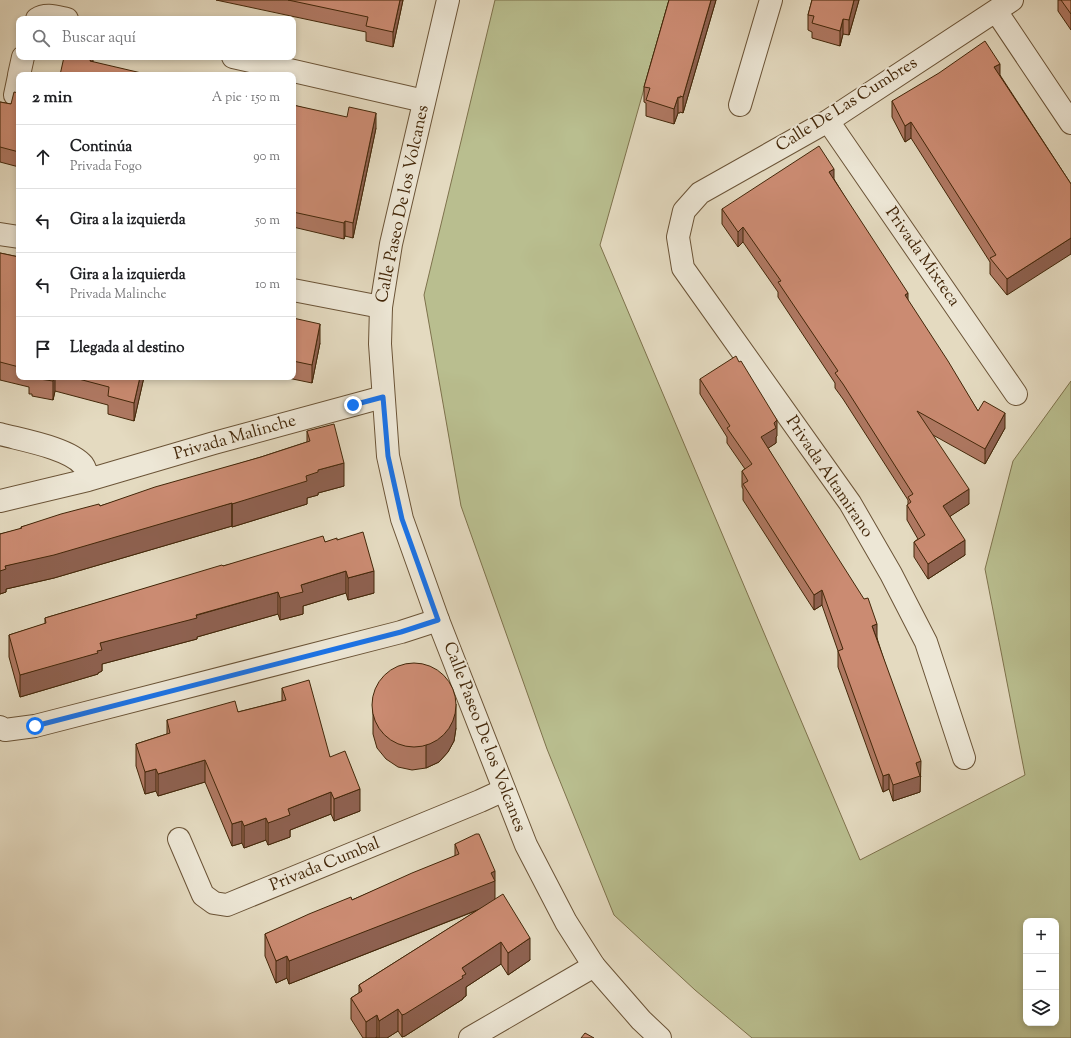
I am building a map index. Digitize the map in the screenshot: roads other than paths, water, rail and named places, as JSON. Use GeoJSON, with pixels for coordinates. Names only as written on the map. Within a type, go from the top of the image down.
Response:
{"type":"FeatureCollection","features":[{"type":"Feature","properties":{"kind":"street","name":"Calle Paseo De los Volcanes"},"geometry":{"type":"LineString","coordinates":[[448,0],[391,244],[381,307],[380,344],[388,456],[402,519],[438,620],[526,845],[566,922],[594,966],[641,1020],[660,1038]]}},
{"type":"Feature","properties":{"kind":"street"},"geometry":{"type":"LineString","coordinates":[[740,105],[771,0]]}},
{"type":"Feature","properties":{"kind":"street"},"geometry":{"type":"LineString","coordinates":[[1004,6],[1071,123]]}},
{"type":"Feature","properties":{"kind":"street","name":"Calle De Las Cumbres"},"geometry":{"type":"LineString","coordinates":[[684,211],[700,193],[828,121],[1004,6]]}},
{"type":"Feature","properties":{"kind":"street"},"geometry":{"type":"LineString","coordinates":[[20,72],[22,60]]}},
{"type":"Feature","properties":{"kind":"street"},"geometry":{"type":"LineString","coordinates":[[246,60],[424,101]]}},
{"type":"Feature","properties":{"kind":"street","name":"Privada Mixteca"},"geometry":{"type":"LineString","coordinates":[[828,121],[1016,394]]}},
{"type":"Feature","properties":{"kind":"street","name":"Privada Altamirano"},"geometry":{"type":"LineString","coordinates":[[684,211],[678,237],[683,268],[850,503],[891,574],[926,642],[964,758]]}},
{"type":"Feature","properties":{"kind":"street"},"geometry":{"type":"LineString","coordinates":[[0,234],[16,237]]}},
{"type":"Feature","properties":{"kind":"street"},"geometry":{"type":"LineString","coordinates":[[296,291],[381,307]]}},
{"type":"Feature","properties":{"kind":"street","name":"Privada Malinche"},"geometry":{"type":"LineString","coordinates":[[0,501],[88,480],[214,443],[383,397]]}},
{"type":"Feature","properties":{"kind":"street"},"geometry":{"type":"LineString","coordinates":[[0,434],[64,452],[76,458],[84,466],[88,480]]}},
{"type":"Feature","properties":{"kind":"street"},"geometry":{"type":"LineString","coordinates":[[0,727],[4,730],[35,726],[394,634],[438,620]]}},
{"type":"Feature","properties":{"kind":"street","name":"Privada Cumbal"},"geometry":{"type":"LineString","coordinates":[[179,839],[203,895],[214,903],[227,905],[504,790]]}},
{"type":"Feature","properties":{"kind":"street"},"geometry":{"type":"LineString","coordinates":[[470,1038],[594,966]]}}]}
